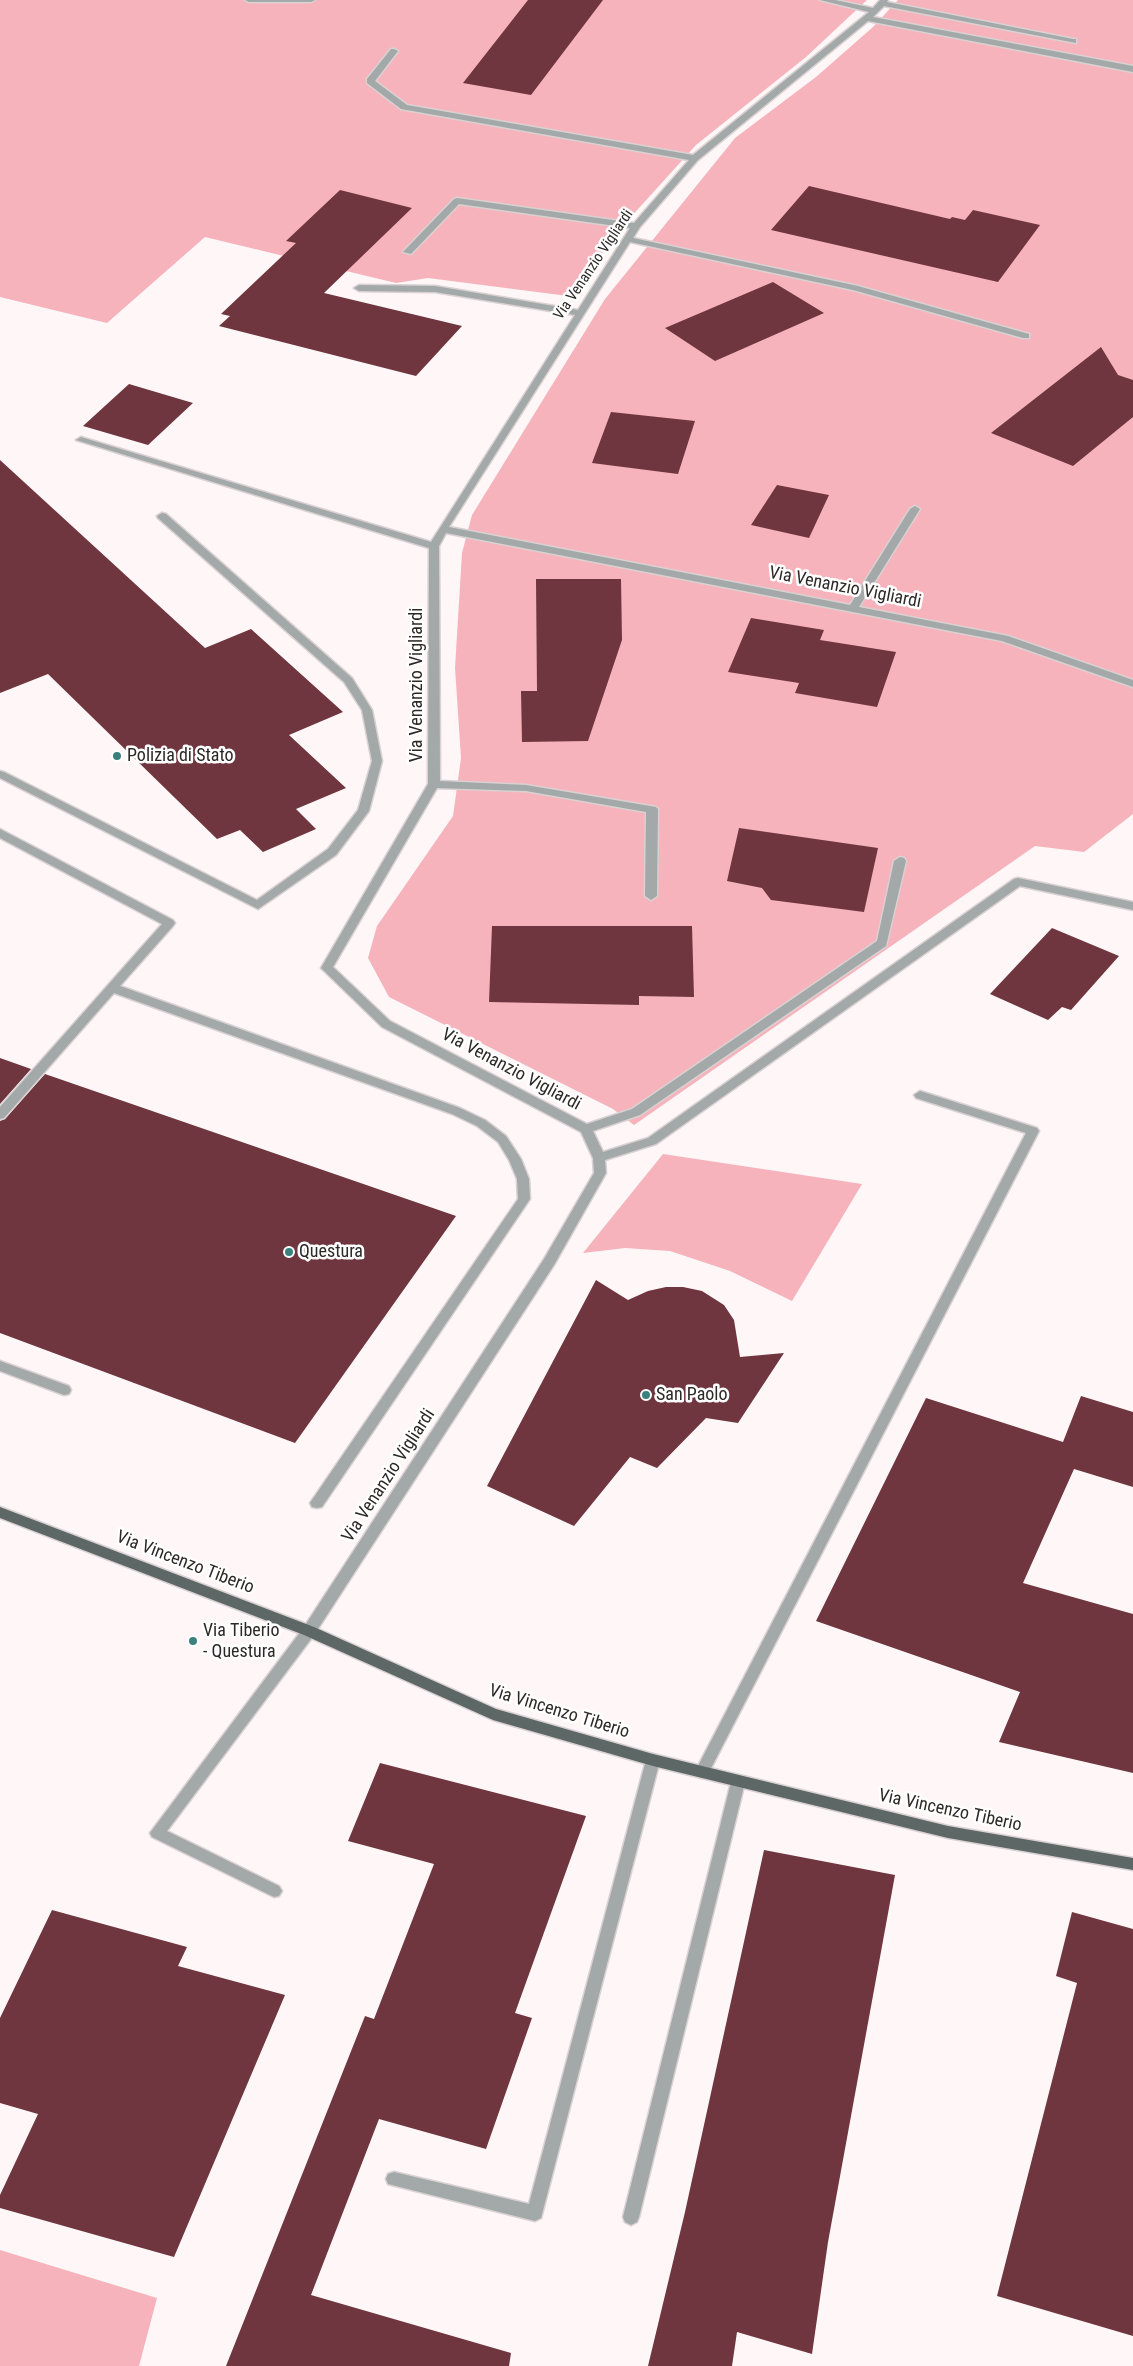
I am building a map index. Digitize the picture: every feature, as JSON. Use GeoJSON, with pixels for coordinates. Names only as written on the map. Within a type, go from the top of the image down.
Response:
{"type":"FeatureCollection","features":[{"type":"Feature","properties":{"kind":"main road","name":"Via Vincenzo Tiberio"},"geometry":{"type":"LineString","coordinates":[[2,1515],[309,1631],[493,1714],[653,1760],[948,1832],[1133,1864]]}},
{"type":"Feature","properties":{"kind":"street"},"geometry":{"type":"LineString","coordinates":[[249,0],[310,0]]}},
{"type":"Feature","properties":{"kind":"street"},"geometry":{"type":"LineString","coordinates":[[824,0],[1073,41]]}},
{"type":"Feature","properties":{"kind":"street"},"geometry":{"type":"LineString","coordinates":[[877,8],[1133,69]]}},
{"type":"Feature","properties":{"kind":"street","name":"Via Venanzio Vigliardi"},"geometry":{"type":"LineString","coordinates":[[274,1891],[156,1833],[309,1631],[549,1262],[600,1173],[599,1158],[586,1128],[386,1024],[327,968],[434,784],[434,546],[579,313],[636,226],[695,158],[877,8]]}},
{"type":"Feature","properties":{"kind":"street"},"geometry":{"type":"LineString","coordinates":[[394,51],[370,81],[404,107],[695,158]]}},
{"type":"Feature","properties":{"kind":"street"},"geometry":{"type":"LineString","coordinates":[[408,252],[457,201],[636,226]]}},
{"type":"Feature","properties":{"kind":"street"},"geometry":{"type":"LineString","coordinates":[[627,239],[854,288],[1026,336]]}},
{"type":"Feature","properties":{"kind":"street"},"geometry":{"type":"LineString","coordinates":[[359,288],[436,290],[579,313]]}},
{"type":"Feature","properties":{"kind":"street"},"geometry":{"type":"LineString","coordinates":[[81,440],[434,546]]}},
{"type":"Feature","properties":{"kind":"street"},"geometry":{"type":"LineString","coordinates":[[854,607],[915,509]]}},
{"type":"Feature","properties":{"kind":"street"},"geometry":{"type":"LineString","coordinates":[[0,774],[258,905],[332,852],[362,811],[377,762],[368,710],[348,680],[162,516]]}},
{"type":"Feature","properties":{"kind":"street","name":"Via Venanzio Vigliardi"},"geometry":{"type":"LineString","coordinates":[[443,529],[854,607],[1004,638],[1133,684]]}},
{"type":"Feature","properties":{"kind":"street"},"geometry":{"type":"LineString","coordinates":[[434,784],[526,788],[652,809],[650,896]]}},
{"type":"Feature","properties":{"kind":"street"},"geometry":{"type":"LineString","coordinates":[[0,833],[169,923],[0,1115]]}},
{"type":"Feature","properties":{"kind":"street"},"geometry":{"type":"LineString","coordinates":[[586,1128],[636,1112],[882,943],[900,861]]}},
{"type":"Feature","properties":{"kind":"street"},"geometry":{"type":"LineString","coordinates":[[599,1158],[652,1141],[1018,882],[1133,906]]}},
{"type":"Feature","properties":{"kind":"street"},"geometry":{"type":"LineString","coordinates":[[112,988],[456,1111],[481,1122],[502,1139],[515,1159],[523,1179],[524,1199],[316,1503]]}},
{"type":"Feature","properties":{"kind":"street"},"geometry":{"type":"LineString","coordinates":[[702,1772],[1033,1131],[920,1095]]}},
{"type":"Feature","properties":{"kind":"street"},"geometry":{"type":"LineString","coordinates":[[0,1366],[64,1390]]}},
{"type":"Feature","properties":{"kind":"street"},"geometry":{"type":"LineString","coordinates":[[394,2178],[535,2213],[653,1760]]}},
{"type":"Feature","properties":{"kind":"street"},"geometry":{"type":"LineString","coordinates":[[631,2217],[738,1782]]}},
{"type":"Feature","properties":{"kind":"shaded area"},"geometry":{"type":"Polygon","coordinates":[[[0,0],[867,0],[806,57],[696,145],[630,218],[568,296],[428,278],[396,283],[205,237],[107,323],[0,297],[0,0]]]}},
{"type":"Feature","properties":{"kind":"shaded area"},"geometry":{"type":"Polygon","coordinates":[[[898,0],[1133,0],[1133,814],[1084,852],[1035,846],[634,1125],[613,1109],[389,997],[368,958],[377,926],[453,816],[461,758],[455,668],[462,553],[472,515],[605,299],[735,138],[816,77],[873,27],[898,0]]]}},
{"type":"Feature","properties":{"kind":"shaded area"},"geometry":{"type":"Polygon","coordinates":[[[663,1154],[862,1184],[792,1301],[730,1271],[670,1251],[625,1248],[583,1253],[663,1154]]]}},
{"type":"Feature","properties":{"kind":"shaded area"},"geometry":{"type":"Polygon","coordinates":[[[0,2250],[157,2298],[139,2366],[0,2366],[0,2250]]]}},
{"type":"Feature","properties":{"kind":"building"},"geometry":{"type":"Polygon","coordinates":[[[528,0],[603,0],[531,95],[463,83],[528,0]]]}},
{"type":"Feature","properties":{"kind":"building"},"geometry":{"type":"Polygon","coordinates":[[[809,186],[950,219],[952,217],[965,220],[973,210],[1040,225],[998,282],[771,230],[809,186]]]}},
{"type":"Feature","properties":{"kind":"building"},"geometry":{"type":"Polygon","coordinates":[[[340,190],[412,208],[324,293],[462,326],[416,376],[219,326],[230,316],[221,314],[296,243],[286,241],[340,190]]]}},
{"type":"Feature","properties":{"kind":"building"},"geometry":{"type":"Polygon","coordinates":[[[773,282],[824,313],[715,361],[665,328],[773,282]]]}},
{"type":"Feature","properties":{"kind":"building"},"geometry":{"type":"Polygon","coordinates":[[[1101,347],[1118,375],[1133,380],[1133,417],[1073,466],[991,433],[1101,347]]]}},
{"type":"Feature","properties":{"kind":"building"},"geometry":{"type":"Polygon","coordinates":[[[129,384],[193,403],[148,445],[83,426],[129,384]]]}},
{"type":"Feature","properties":{"kind":"building"},"geometry":{"type":"Polygon","coordinates":[[[611,412],[695,421],[678,474],[592,463],[611,412]]]}},
{"type":"Feature","properties":{"kind":"building"},"geometry":{"type":"Polygon","coordinates":[[[0,460],[205,648],[251,629],[343,712],[289,735],[346,788],[296,809],[316,829],[263,852],[240,830],[217,839],[48,674],[0,693],[0,460]]]}},
{"type":"Feature","properties":{"kind":"building"},"geometry":{"type":"Polygon","coordinates":[[[777,485],[829,495],[809,538],[751,525],[777,485]]]}},
{"type":"Feature","properties":{"kind":"building"},"geometry":{"type":"Polygon","coordinates":[[[536,579],[621,579],[622,640],[588,741],[522,742],[521,691],[537,691],[536,579]]]}},
{"type":"Feature","properties":{"kind":"building"},"geometry":{"type":"Polygon","coordinates":[[[751,618],[824,630],[820,640],[896,652],[877,707],[795,693],[799,683],[728,672],[751,618]]]}},
{"type":"Feature","properties":{"kind":"building"},"geometry":{"type":"Polygon","coordinates":[[[739,828],[878,848],[864,912],[771,900],[762,888],[727,881],[739,828]]]}},
{"type":"Feature","properties":{"kind":"building"},"geometry":{"type":"Polygon","coordinates":[[[492,926],[692,926],[694,997],[639,996],[639,1005],[489,1002],[492,926]]]}},
{"type":"Feature","properties":{"kind":"building"},"geometry":{"type":"Polygon","coordinates":[[[1052,928],[1119,956],[1071,1010],[1062,1007],[1048,1020],[990,994],[1052,928]]]}},
{"type":"Feature","properties":{"kind":"building"},"geometry":{"type":"Polygon","coordinates":[[[0,1058],[31,1069],[0,1104],[0,1058]]]}},
{"type":"Feature","properties":{"kind":"building","name":"Questura"},"geometry":{"type":"Polygon","coordinates":[[[45,1074],[456,1216],[295,1443],[0,1333],[0,1121],[5,1119],[45,1074]]]}},
{"type":"Feature","properties":{"kind":"building","name":"San Paolo"},"geometry":{"type":"Polygon","coordinates":[[[596,1280],[628,1300],[648,1291],[666,1287],[683,1287],[702,1291],[724,1305],[734,1320],[740,1357],[784,1353],[738,1423],[706,1418],[657,1468],[630,1457],[574,1526],[487,1486],[596,1280]]]}},
{"type":"Feature","properties":{"kind":"building"},"geometry":{"type":"Polygon","coordinates":[[[1081,1396],[1133,1412],[1133,1487],[1074,1469],[1023,1583],[1133,1614],[1133,1773],[999,1742],[1020,1692],[816,1621],[926,1398],[1063,1442],[1081,1396]]]}},
{"type":"Feature","properties":{"kind":"building"},"geometry":{"type":"Polygon","coordinates":[[[380,1763],[586,1816],[515,2013],[532,2018],[486,2149],[379,2119],[311,2295],[511,2353],[509,2366],[226,2366],[365,2016],[374,2019],[434,1864],[348,1841],[380,1763]]]}},
{"type":"Feature","properties":{"kind":"building"},"geometry":{"type":"Polygon","coordinates":[[[764,1850],[895,1875],[828,2242],[812,2354],[737,2332],[732,2366],[648,2366],[685,2212],[764,1850]]]}},
{"type":"Feature","properties":{"kind":"building"},"geometry":{"type":"Polygon","coordinates":[[[52,1910],[187,1947],[178,1966],[285,1995],[174,2257],[0,2208],[0,2195],[38,2114],[0,2103],[0,2018],[52,1910]]]}},
{"type":"Feature","properties":{"kind":"building"},"geometry":{"type":"Polygon","coordinates":[[[1072,1912],[1133,1929],[1133,2336],[997,2296],[1077,1983],[1056,1976],[1072,1912]]]}},
{"type":"Feature","properties":{"kind":"place","name":"Polizia di Stato"},"geometry":{"type":"Point","coordinates":[117,756]}},
{"type":"Feature","properties":{"kind":"place","name":"Questura"},"geometry":{"type":"Point","coordinates":[289,1252]}},
{"type":"Feature","properties":{"kind":"place","name":"San Paolo"},"geometry":{"type":"Point","coordinates":[646,1395]}},
{"type":"Feature","properties":{"kind":"place","name":"Via Tiberio - Questura"},"geometry":{"type":"Point","coordinates":[193,1641]}}]}
